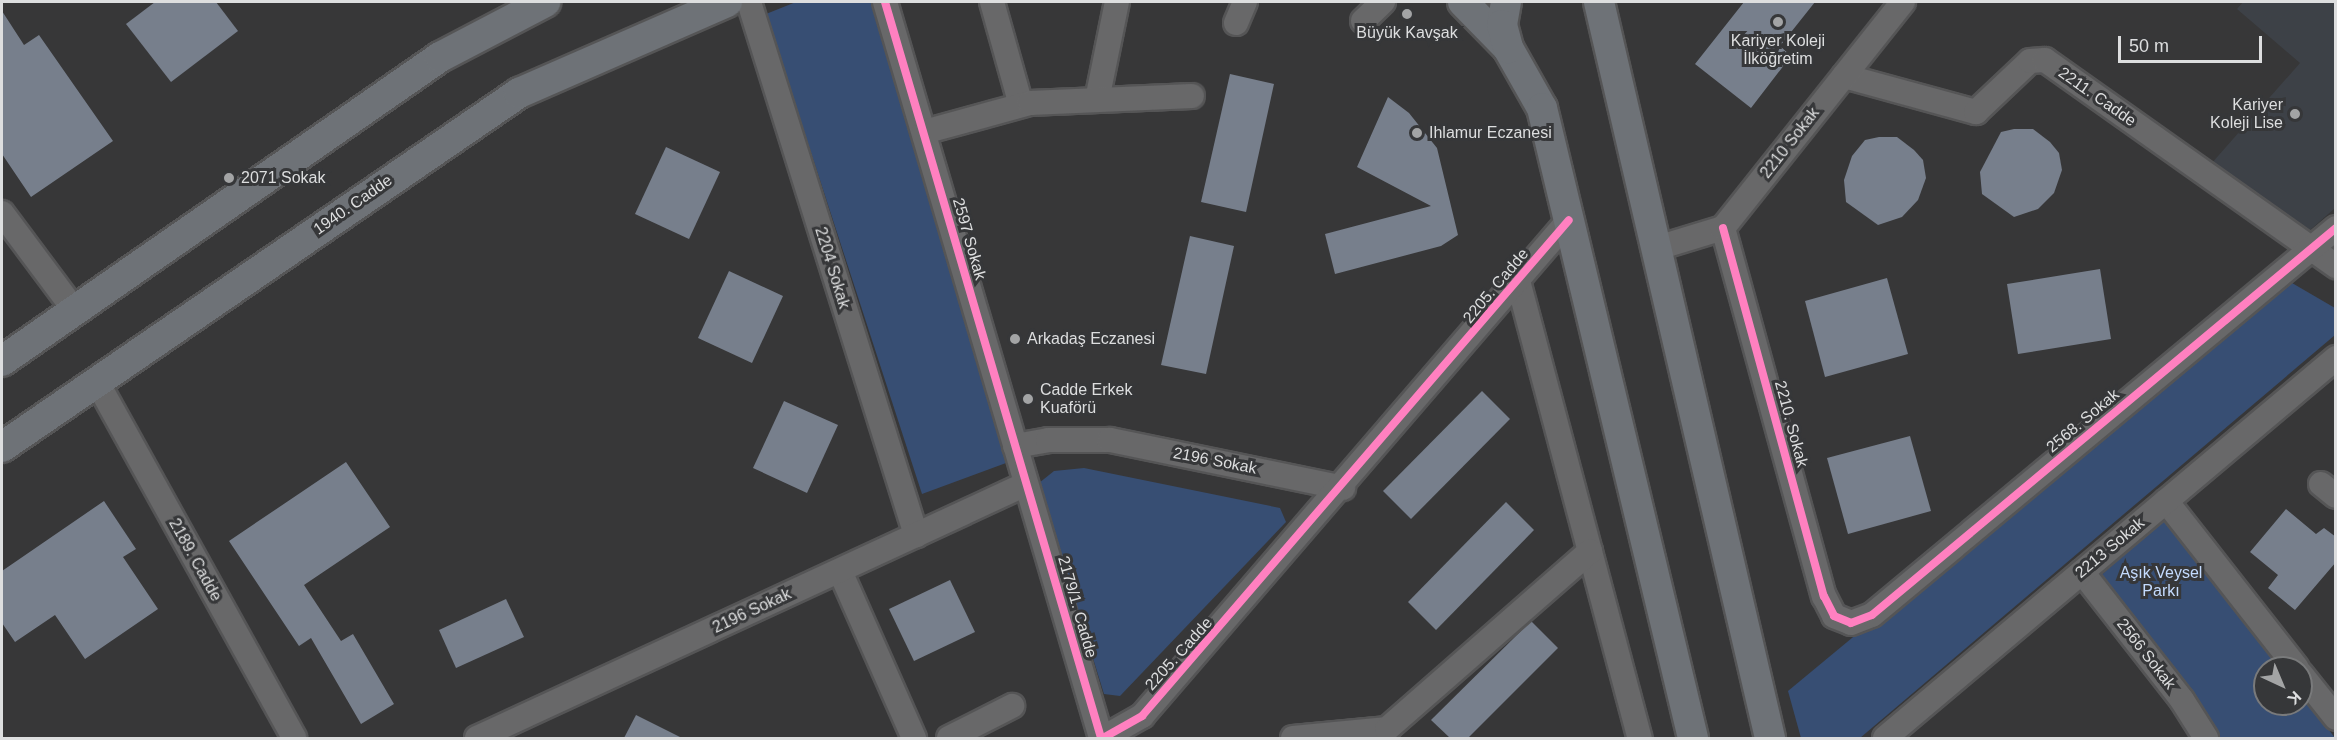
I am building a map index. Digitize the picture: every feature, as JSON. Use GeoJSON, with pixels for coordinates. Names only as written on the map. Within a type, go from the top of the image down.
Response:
{"type":"FeatureCollection","features":[{"type":"Feature","properties":{"kind":"main road"},"geometry":{"type":"LineString","coordinates":[[2,360],[440,57],[545,2]]}},
{"type":"Feature","properties":{"kind":"main road","name":"1940. Cadde"},"geometry":{"type":"LineString","coordinates":[[2,447],[519,93],[727,2]]}},
{"type":"Feature","properties":{"kind":"main road"},"geometry":{"type":"LineString","coordinates":[[1463,2],[1508,48],[1542,108],[1693,738]]}},
{"type":"Feature","properties":{"kind":"main road"},"geometry":{"type":"LineString","coordinates":[[1506,2],[1502,25],[1508,48]]}},
{"type":"Feature","properties":{"kind":"main road"},"geometry":{"type":"LineString","coordinates":[[1597,9],[1770,738]]}},
{"type":"Feature","properties":{"kind":"street","name":"2204 Sokak"},"geometry":{"type":"LineString","coordinates":[[749,2],[916,535]]}},
{"type":"Feature","properties":{"kind":"street","name":"2597 Sokak"},"geometry":{"type":"LineString","coordinates":[[885,2],[1026,484]]}},
{"type":"Feature","properties":{"kind":"street"},"geometry":{"type":"LineString","coordinates":[[992,2],[1021,105]]}},
{"type":"Feature","properties":{"kind":"street"},"geometry":{"type":"LineString","coordinates":[[1097,100],[1117,2]]}},
{"type":"Feature","properties":{"kind":"street"},"geometry":{"type":"LineString","coordinates":[[1363,21],[1383,2]]}},
{"type":"Feature","properties":{"kind":"street","name":"2210 Sokak"},"geometry":{"type":"LineString","coordinates":[[1723,228],[1903,2]]}},
{"type":"Feature","properties":{"kind":"street","name":"2211. Cadde"},"geometry":{"type":"LineString","coordinates":[[1844,76],[1976,112],[2030,61],[2044,60],[2336,266]]}},
{"type":"Feature","properties":{"kind":"street"},"geometry":{"type":"LineString","coordinates":[[924,132],[1021,105],[1192,96]]}},
{"type":"Feature","properties":{"kind":"street"},"geometry":{"type":"LineString","coordinates":[[2,213],[75,311]]}},
{"type":"Feature","properties":{"kind":"street","name":"2205. Cadde"},"geometry":{"type":"LineString","coordinates":[[1102,738],[1142,716],[1343,488],[1569,220]]}},
{"type":"Feature","properties":{"kind":"street"},"geometry":{"type":"LineString","coordinates":[[1654,249],[1723,228]]}},
{"type":"Feature","properties":{"kind":"street","name":"2210. Sokak"},"geometry":{"type":"LineString","coordinates":[[1723,228],[1824,596],[1842,621]]}},
{"type":"Feature","properties":{"kind":"street","name":"2568. Sokak"},"geometry":{"type":"LineString","coordinates":[[1842,621],[1872,615],[2336,228]]}},
{"type":"Feature","properties":{"kind":"street"},"geometry":{"type":"LineString","coordinates":[[1518,281],[1640,738]]}},
{"type":"Feature","properties":{"kind":"street","name":"2213 Sokak"},"geometry":{"type":"LineString","coordinates":[[1885,738],[2336,358]]}},
{"type":"Feature","properties":{"kind":"street","name":"2189. Cadde"},"geometry":{"type":"LineString","coordinates":[[97,382],[294,738]]}},
{"type":"Feature","properties":{"kind":"street","name":"2196 Sokak"},"geometry":{"type":"LineString","coordinates":[[1015,446],[1048,440],[1110,440],[1343,488]]}},
{"type":"Feature","properties":{"kind":"street","name":"2196 Sokak"},"geometry":{"type":"LineString","coordinates":[[477,738],[1026,484]]}},
{"type":"Feature","properties":{"kind":"street","name":"2179/1. Cadde"},"geometry":{"type":"LineString","coordinates":[[1026,484],[1102,738]]}},
{"type":"Feature","properties":{"kind":"street"},"geometry":{"type":"LineString","coordinates":[[2166,501],[2288,656]]}},
{"type":"Feature","properties":{"kind":"street"},"geometry":{"type":"LineString","coordinates":[[1293,738],[1387,729],[1590,551]]}},
{"type":"Feature","properties":{"kind":"street"},"geometry":{"type":"LineString","coordinates":[[840,571],[914,738]]}},
{"type":"Feature","properties":{"kind":"street","name":"2566 Sokak"},"geometry":{"type":"LineString","coordinates":[[2082,572],[2182,700],[2206,738]]}},
{"type":"Feature","properties":{"kind":"street"},"geometry":{"type":"LineString","coordinates":[[2313,689],[2336,718]]}},
{"type":"Feature","properties":{"kind":"street"},"geometry":{"type":"LineString","coordinates":[[949,738],[1012,705]]}},
{"type":"Feature","properties":{"kind":"shaded area","name":"Kariyer Koleji Lise"},"geometry":{"type":"Polygon","coordinates":[[[2243,2],[2335,2],[2335,208],[2309,231],[2211,164],[2300,63],[2237,9],[2243,2]]]}},
{"type":"Feature","properties":{"kind":"green space"},"geometry":{"type":"Polygon","coordinates":[[[796,2],[874,2],[1006,463],[922,494],[766,14],[796,2]]]}},
{"type":"Feature","properties":{"kind":"green space"},"geometry":{"type":"Polygon","coordinates":[[[2285,279],[2335,308],[2335,335],[1860,738],[1801,738],[1788,691],[2285,279]]]}},
{"type":"Feature","properties":{"kind":"green space"},"geometry":{"type":"Polygon","coordinates":[[[1084,468],[1280,508],[1286,522],[1120,696],[1104,694],[1039,483],[1054,471],[1084,468]]]}},
{"type":"Feature","properties":{"kind":"green space","name":"Aşık Veysel Parkı"},"geometry":{"type":"Polygon","coordinates":[[[2167,517],[2273,656],[2253,656],[2253,716],[2313,716],[2313,709],[2335,738],[2220,738],[2186,685],[2099,577],[2167,517]]]}},
{"type":"Feature","properties":{"kind":"building"},"geometry":{"type":"Polygon","coordinates":[[[155,2],[216,2],[238,31],[171,82],[126,24],[155,2]]]}},
{"type":"Feature","properties":{"kind":"building"},"geometry":{"type":"Polygon","coordinates":[[[1744,2],[1815,2],[1780,46],[1791,56],[1751,108],[1695,64],[1744,2]]]}},
{"type":"Feature","properties":{"kind":"building"},"geometry":{"type":"Polygon","coordinates":[[[2,11],[24,45],[39,35],[113,141],[31,197],[2,154],[2,11]]]}},
{"type":"Feature","properties":{"kind":"building"},"geometry":{"type":"Polygon","coordinates":[[[1230,74],[1274,84],[1246,212],[1201,202],[1230,74]]]}},
{"type":"Feature","properties":{"kind":"building"},"geometry":{"type":"Polygon","coordinates":[[[1388,97],[1409,113],[1437,148],[1458,235],[1441,246],[1335,274],[1325,234],[1431,206],[1357,167],[1388,97]]]}},
{"type":"Feature","properties":{"kind":"building"},"geometry":{"type":"Polygon","coordinates":[[[2033,129],[2050,142],[2059,153],[2062,170],[2054,193],[2038,209],[2014,217],[1982,194],[1980,172],[2001,132],[2033,129]]]}},
{"type":"Feature","properties":{"kind":"building"},"geometry":{"type":"Polygon","coordinates":[[[1897,137],[1914,150],[1923,160],[1926,178],[1918,200],[1902,217],[1878,225],[1846,202],[1844,180],[1852,156],[1865,140],[1897,137]]]}},
{"type":"Feature","properties":{"kind":"building"},"geometry":{"type":"Polygon","coordinates":[[[666,147],[720,172],[689,239],[635,214],[666,147]]]}},
{"type":"Feature","properties":{"kind":"building"},"geometry":{"type":"Polygon","coordinates":[[[1190,236],[1234,246],[1206,374],[1161,365],[1190,236]]]}},
{"type":"Feature","properties":{"kind":"building"},"geometry":{"type":"Polygon","coordinates":[[[2100,269],[2111,339],[2018,354],[2007,284],[2100,269]]]}},
{"type":"Feature","properties":{"kind":"building"},"geometry":{"type":"Polygon","coordinates":[[[729,271],[783,296],[752,363],[698,338],[729,271]]]}},
{"type":"Feature","properties":{"kind":"building"},"geometry":{"type":"Polygon","coordinates":[[[1887,278],[1908,354],[1825,377],[1805,301],[1887,278]]]}},
{"type":"Feature","properties":{"kind":"building"},"geometry":{"type":"Polygon","coordinates":[[[1482,391],[1510,419],[1411,519],[1383,491],[1482,391]]]}},
{"type":"Feature","properties":{"kind":"building"},"geometry":{"type":"Polygon","coordinates":[[[784,401],[838,425],[807,493],[753,468],[784,401]]]}},
{"type":"Feature","properties":{"kind":"building"},"geometry":{"type":"Polygon","coordinates":[[[1910,436],[1931,511],[1848,534],[1827,458],[1910,436]]]}},
{"type":"Feature","properties":{"kind":"building"},"geometry":{"type":"Polygon","coordinates":[[[346,462],[390,527],[304,585],[341,641],[353,634],[394,704],[361,724],[311,638],[299,646],[229,541],[346,462]]]}},
{"type":"Feature","properties":{"kind":"building"},"geometry":{"type":"Polygon","coordinates":[[[104,501],[136,549],[123,557],[158,609],[85,659],[55,615],[15,642],[2,623],[2,571],[104,501]]]}},
{"type":"Feature","properties":{"kind":"building"},"geometry":{"type":"Polygon","coordinates":[[[1506,502],[1534,530],[1436,630],[1408,602],[1506,502]]]}},
{"type":"Feature","properties":{"kind":"building"},"geometry":{"type":"Polygon","coordinates":[[[2286,509],[2316,534],[2324,528],[2336,537],[2336,562],[2295,610],[2268,588],[2278,575],[2250,552],[2286,509]]]}},
{"type":"Feature","properties":{"kind":"building"},"geometry":{"type":"Polygon","coordinates":[[[950,580],[975,632],[914,661],[889,609],[950,580]]]}},
{"type":"Feature","properties":{"kind":"building"},"geometry":{"type":"Polygon","coordinates":[[[506,599],[524,637],[456,668],[439,630],[506,599]]]}},
{"type":"Feature","properties":{"kind":"building"},"geometry":{"type":"Polygon","coordinates":[[[1531,621],[1558,648],[1468,738],[1450,738],[1431,720],[1531,621]]]}},
{"type":"Feature","properties":{"kind":"building"},"geometry":{"type":"Polygon","coordinates":[[[636,715],[682,738],[624,738],[636,715]]]}},
{"type":"Feature","properties":{"kind":"cycle path"},"geometry":{"type":"LineString","coordinates":[[885,2],[1101,738]]}},
{"type":"Feature","properties":{"kind":"cycle path"},"geometry":{"type":"LineString","coordinates":[[1103,738],[1142,716],[1569,220]]}},
{"type":"Feature","properties":{"kind":"cycle path"},"geometry":{"type":"LineString","coordinates":[[1723,228],[1824,596],[1834,616],[1851,623],[1872,615],[2336,228]]}},
{"type":"Feature","properties":{"kind":"place","name":"Büyük Kavşak"},"geometry":{"type":"Point","coordinates":[1407,14]}},
{"type":"Feature","properties":{"kind":"place","name":"Kariyer Koleji İlköğretim"},"geometry":{"type":"Point","coordinates":[1778,22]}},
{"type":"Feature","properties":{"kind":"place","name":"Kariyer Koleji Lise"},"geometry":{"type":"Point","coordinates":[2295,114]}},
{"type":"Feature","properties":{"kind":"place","name":"Ihlamur Eczanesi"},"geometry":{"type":"Point","coordinates":[1417,133]}},
{"type":"Feature","properties":{"kind":"place","name":"2071 Sokak"},"geometry":{"type":"Point","coordinates":[229,178]}},
{"type":"Feature","properties":{"kind":"place","name":"Arkadaş Eczanesi"},"geometry":{"type":"Point","coordinates":[1015,339]}},
{"type":"Feature","properties":{"kind":"place","name":"Cadde Erkek Kuaförü"},"geometry":{"type":"Point","coordinates":[1028,399]}}]}
